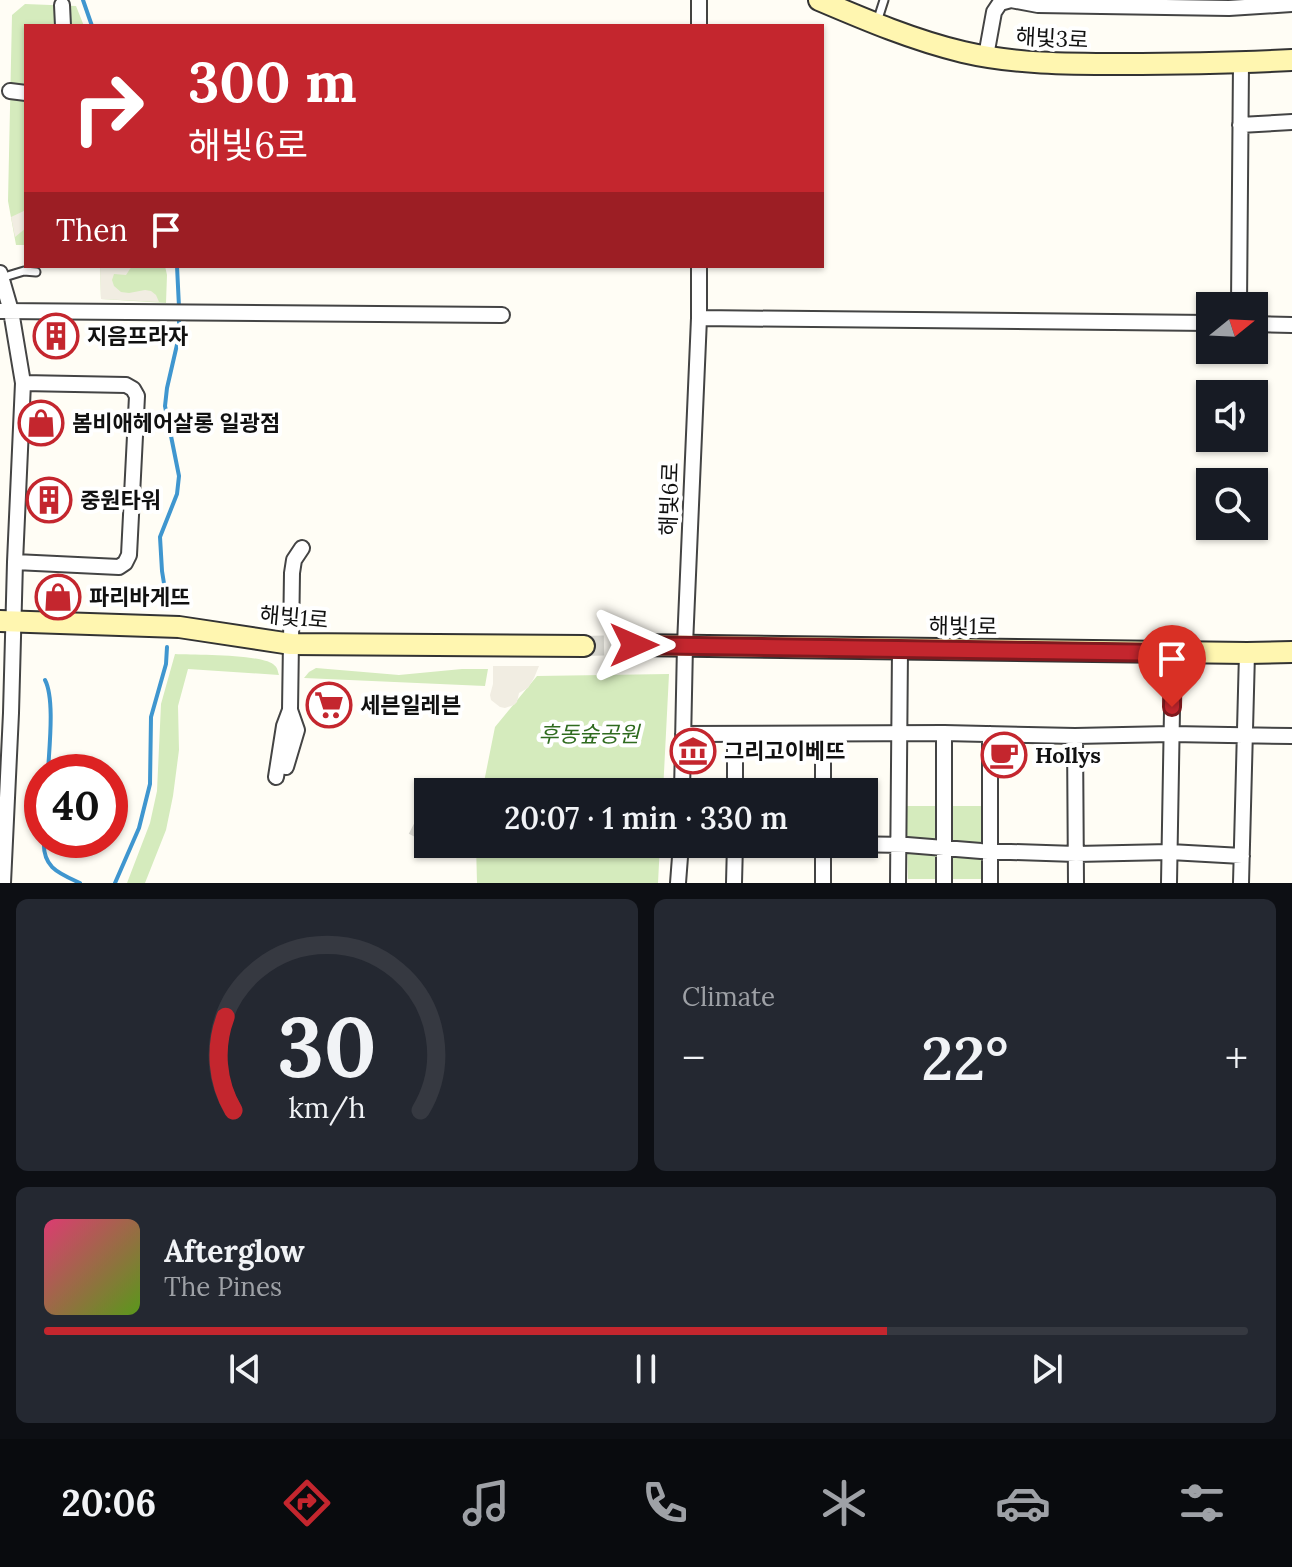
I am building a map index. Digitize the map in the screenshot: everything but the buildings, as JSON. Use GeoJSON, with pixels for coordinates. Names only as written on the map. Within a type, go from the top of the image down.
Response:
{"type":"FeatureCollection","features":[{"type":"Feature","properties":{"kind":"street"},"geometry":{"type":"LineString","coordinates":[[699,0],[699,24]]}},
{"type":"Feature","properties":{"kind":"street","name":"해빛3로"},"geometry":{"type":"LineString","coordinates":[[819,0],[921,40],[1010,61],[1079,64],[1292,60]]}},
{"type":"Feature","properties":{"kind":"street"},"geometry":{"type":"LineString","coordinates":[[986,56],[994,12],[1000,3],[1011,0],[1038,5],[1213,8],[1292,4]]}},
{"type":"Feature","properties":{"kind":"street"},"geometry":{"type":"LineString","coordinates":[[62,5],[63,24]]}},
{"type":"Feature","properties":{"kind":"street"},"geometry":{"type":"LineString","coordinates":[[1239,292],[1241,63]]}},
{"type":"Feature","properties":{"kind":"street"},"geometry":{"type":"LineString","coordinates":[[10,91],[24,93]]}},
{"type":"Feature","properties":{"kind":"street"},"geometry":{"type":"LineString","coordinates":[[1240,125],[1292,122]]}},
{"type":"Feature","properties":{"kind":"street","name":"해빛6로"},"geometry":{"type":"LineString","coordinates":[[682,778],[699,268]]}},
{"type":"Feature","properties":{"kind":"street"},"geometry":{"type":"LineString","coordinates":[[1,276],[5,311],[23,383],[15,562],[7,621],[11,713],[3,883]]}},
{"type":"Feature","properties":{"kind":"street"},"geometry":{"type":"LineString","coordinates":[[5,311],[502,315]]}},
{"type":"Feature","properties":{"kind":"street"},"geometry":{"type":"LineString","coordinates":[[699,318],[1196,323]]}},
{"type":"Feature","properties":{"kind":"street"},"geometry":{"type":"LineString","coordinates":[[1268,324],[1292,325]]}},
{"type":"Feature","properties":{"kind":"street"},"geometry":{"type":"LineString","coordinates":[[15,562],[119,567],[125,563],[129,555],[137,396],[126,385],[23,383]]}},
{"type":"Feature","properties":{"kind":"street"},"geometry":{"type":"LineString","coordinates":[[280,777],[284,726],[290,710],[292,573],[294,560],[302,548]]}},
{"type":"Feature","properties":{"kind":"street","name":"해빛1로"},"geometry":{"type":"LineString","coordinates":[[7,621],[179,627],[291,644],[584,646]]}},
{"type":"Feature","properties":{"kind":"street","name":"해빛1로"},"geometry":{"type":"LineString","coordinates":[[634,645],[1292,652]]}},
{"type":"Feature","properties":{"kind":"street"},"geometry":{"type":"LineString","coordinates":[[898,883],[900,649]]}},
{"type":"Feature","properties":{"kind":"street"},"geometry":{"type":"LineString","coordinates":[[1169,883],[1173,653]]}},
{"type":"Feature","properties":{"kind":"street"},"geometry":{"type":"LineString","coordinates":[[1241,883],[1247,653]]}},
{"type":"Feature","properties":{"kind":"street"},"geometry":{"type":"LineString","coordinates":[[944,733],[944,883]]}},
{"type":"Feature","properties":{"kind":"street"},"geometry":{"type":"LineString","coordinates":[[683,734],[1292,736]]}},
{"type":"Feature","properties":{"kind":"street"},"geometry":{"type":"LineString","coordinates":[[735,734],[735,778]]}},
{"type":"Feature","properties":{"kind":"street"},"geometry":{"type":"LineString","coordinates":[[823,734],[823,778]]}},
{"type":"Feature","properties":{"kind":"street"},"geometry":{"type":"LineString","coordinates":[[990,734],[990,883]]}},
{"type":"Feature","properties":{"kind":"street"},"geometry":{"type":"LineString","coordinates":[[1075,736],[1076,883]]}},
{"type":"Feature","properties":{"kind":"street"},"geometry":{"type":"LineString","coordinates":[[878,845],[1076,854],[1170,852],[1242,856]]}},
{"type":"Feature","properties":{"kind":"street"},"geometry":{"type":"LineString","coordinates":[[678,883],[680,858]]}},
{"type":"Feature","properties":{"kind":"street"},"geometry":{"type":"LineString","coordinates":[[734,883],[735,858]]}},
{"type":"Feature","properties":{"kind":"street"},"geometry":{"type":"LineString","coordinates":[[823,858],[823,883]]}},
{"type":"Feature","properties":{"kind":"lane"},"geometry":{"type":"LineString","coordinates":[[876,24],[884,0]]}},
{"type":"Feature","properties":{"kind":"lane"},"geometry":{"type":"LineString","coordinates":[[1,276],[36,272]]}},
{"type":"Feature","properties":{"kind":"green space"},"geometry":{"type":"Polygon","coordinates":[[[25,4],[76,6],[83,24],[24,24],[24,245],[16,245],[8,201],[12,15],[25,4]]]}},
{"type":"Feature","properties":{"kind":"green space"},"geometry":{"type":"Polygon","coordinates":[[[100,268],[165,268],[166,303],[101,299],[100,268]]]}},
{"type":"Feature","properties":{"kind":"green space"},"geometry":{"type":"Polygon","coordinates":[[[175,654],[254,658],[273,664],[279,675],[188,669],[178,706],[179,750],[166,830],[145,883],[127,883],[150,823],[157,791],[161,704],[175,654]]]}},
{"type":"Feature","properties":{"kind":"green space"},"geometry":{"type":"Polygon","coordinates":[[[316,668],[399,675],[488,669],[485,686],[304,678],[316,668]]]}},
{"type":"Feature","properties":{"kind":"green space","name":"후동숲공원"},"geometry":{"type":"Polygon","coordinates":[[[669,674],[664,778],[485,778],[495,727],[537,676],[669,674]]]}},
{"type":"Feature","properties":{"kind":"green space"},"geometry":{"type":"Polygon","coordinates":[[[906,806],[981,806],[981,879],[908,879],[906,806]]]}},
{"type":"Feature","properties":{"kind":"green space"},"geometry":{"type":"Polygon","coordinates":[[[476,858],[659,858],[658,883],[477,883],[476,858]]]}},
{"type":"Feature","properties":{"kind":"shaded area"},"geometry":{"type":"Polygon","coordinates":[[[24,211],[24,230],[15,237],[11,217],[24,211]]]}},
{"type":"Feature","properties":{"kind":"shaded area"},"geometry":{"type":"Polygon","coordinates":[[[100,268],[131,268],[126,275],[114,274],[114,286],[121,292],[151,291],[159,302],[101,299],[100,268]]]}},
{"type":"Feature","properties":{"kind":"shaded area"},"geometry":{"type":"Polygon","coordinates":[[[493,666],[539,666],[528,688],[519,693],[517,702],[505,708],[491,700],[493,666]]]}},
{"type":"Feature","properties":{"kind":"waterway"},"geometry":{"type":"LineString","coordinates":[[83,0],[91,24]]}},
{"type":"Feature","properties":{"kind":"waterway"},"geometry":{"type":"LineString","coordinates":[[177,268],[179,307]]}},
{"type":"Feature","properties":{"kind":"waterway"},"geometry":{"type":"LineString","coordinates":[[167,602],[160,537],[177,494],[179,476],[165,406],[179,336],[179,316]]}},
{"type":"Feature","properties":{"kind":"waterway"},"geometry":{"type":"LineString","coordinates":[[115,883],[139,828],[150,784],[151,717],[166,664],[167,647]]}},
{"type":"Feature","properties":{"kind":"waterway"},"geometry":{"type":"LineString","coordinates":[[45,680],[51,711],[49,754]]}},
{"type":"Feature","properties":{"kind":"waterway"},"geometry":{"type":"LineString","coordinates":[[46,858],[58,872],[80,883]]}},
{"type":"Feature","properties":{"kind":"tunnel"},"geometry":{"type":"LineString","coordinates":[[584,646],[634,645]]}},
{"type":"Feature","properties":{"kind":"place","name":"지음프라자"},"geometry":{"type":"Point","coordinates":[56,336]}},
{"type":"Feature","properties":{"kind":"place","name":"봄비애헤어살롱 일광점"},"geometry":{"type":"Point","coordinates":[41,423]}},
{"type":"Feature","properties":{"kind":"place","name":"중원타워"},"geometry":{"type":"Point","coordinates":[49,500]}},
{"type":"Feature","properties":{"kind":"place","name":"파리바게뜨"},"geometry":{"type":"Point","coordinates":[58,597]}},
{"type":"Feature","properties":{"kind":"place","name":"세븐일레븐"},"geometry":{"type":"Point","coordinates":[329,705]}},
{"type":"Feature","properties":{"kind":"place","name":"그리고이베뜨"},"geometry":{"type":"Point","coordinates":[693,751]}},
{"type":"Feature","properties":{"kind":"place","name":"Hollys"},"geometry":{"type":"Point","coordinates":[1004,755]}},
{"type":"Feature","properties":{"kind":"route"},"geometry":{"type":"LineString","coordinates":[[634,645],[1173,653],[1172,707]]}}]}
